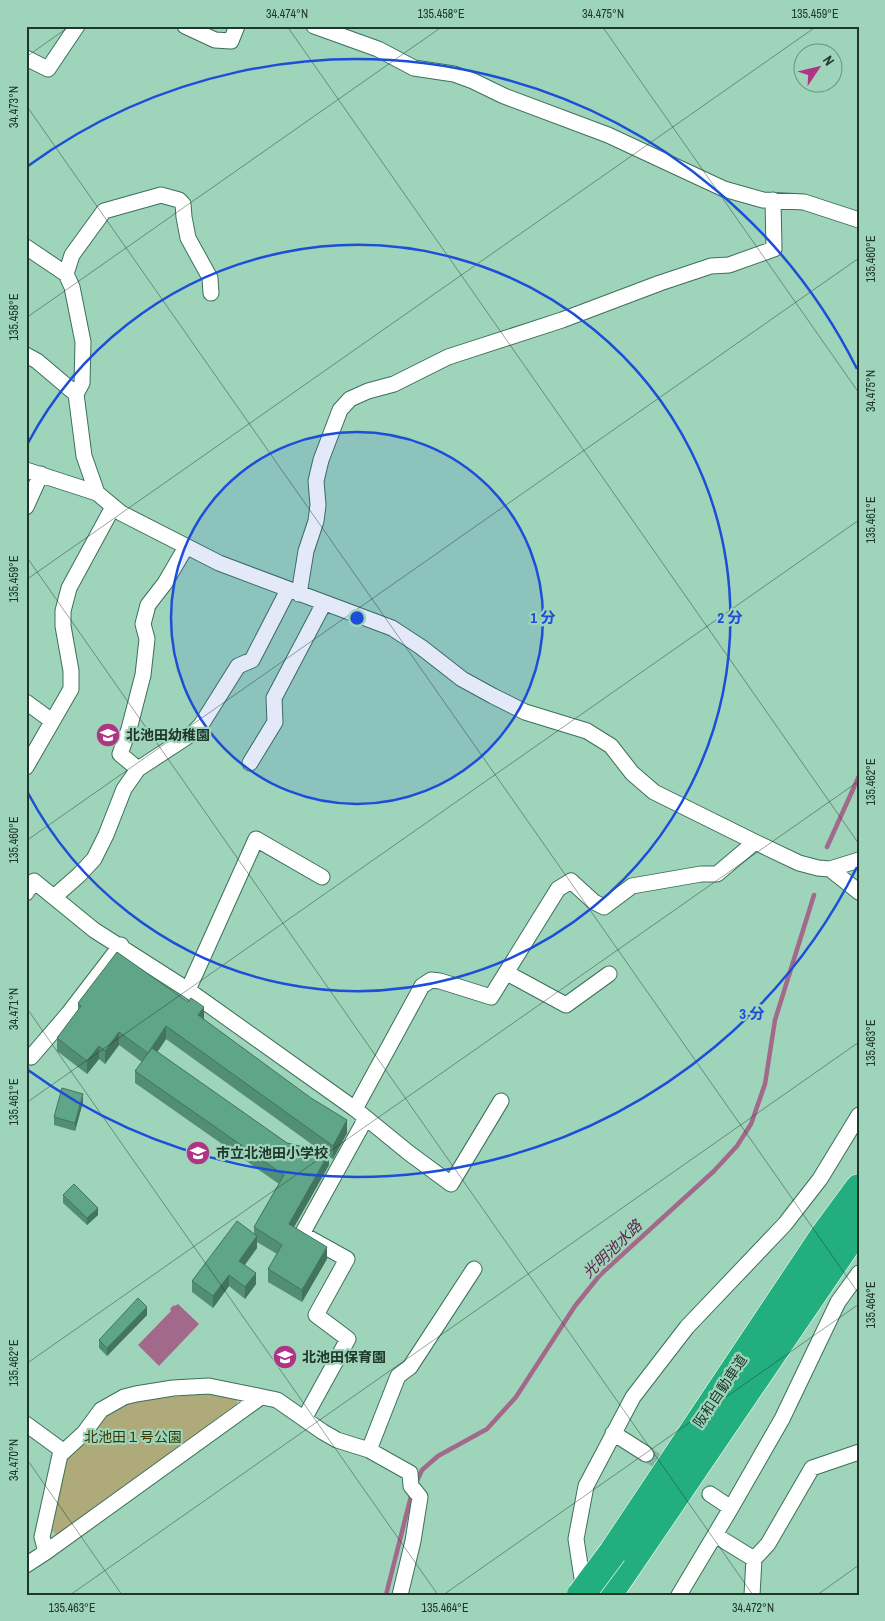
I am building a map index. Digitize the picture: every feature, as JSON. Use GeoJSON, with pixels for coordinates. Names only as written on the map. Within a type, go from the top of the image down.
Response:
{"type":"FeatureCollection","features":[{"type":"Feature","properties":{"kind":"highway","name":"阪和自動車道"},"geometry":{"type":"LineString","coordinates":[[583,1595],[823,1237],[859,1188]]}},
{"type":"Feature","properties":{"kind":"highway","name":"阪和自動車道"},"geometry":{"type":"LineString","coordinates":[[608,1595],[859,1226]]}},
{"type":"Feature","properties":{"kind":"street"},"geometry":{"type":"LineString","coordinates":[[26,58],[48,69],[77,26]]}},
{"type":"Feature","properties":{"kind":"street"},"geometry":{"type":"LineString","coordinates":[[185,26],[215,40],[231,41],[237,26]]}},
{"type":"Feature","properties":{"kind":"street"},"geometry":{"type":"LineString","coordinates":[[314,26],[378,50],[414,68],[454,74],[473,81],[504,96],[608,136],[724,189],[763,200],[804,202],[859,220]]}},
{"type":"Feature","properties":{"kind":"street"},"geometry":{"type":"LineString","coordinates":[[66,274],[72,255],[104,211],[161,195],[179,200],[183,204],[188,238],[210,278],[211,293]]}},
{"type":"Feature","properties":{"kind":"street"},"geometry":{"type":"LineString","coordinates":[[54,897],[94,859],[106,835],[124,789],[138,770],[193,732],[200,725],[238,666],[252,660],[294,592],[316,521],[318,505],[316,480],[321,460],[340,410],[350,399],[368,391],[394,384],[448,357],[562,320],[711,266],[729,265],[774,249],[773,200]]}},
{"type":"Feature","properties":{"kind":"street"},"geometry":{"type":"LineString","coordinates":[[26,247],[66,274],[72,287],[84,342],[82,383],[76,394],[84,456],[98,493]]}},
{"type":"Feature","properties":{"kind":"street"},"geometry":{"type":"LineString","coordinates":[[26,355],[37,361],[76,394]]}},
{"type":"Feature","properties":{"kind":"street"},"geometry":{"type":"LineString","coordinates":[[26,470],[98,493],[113,507],[219,563],[392,628],[421,646],[462,679],[492,696],[525,712],[587,731],[611,746],[632,773],[654,792],[799,863],[818,868],[830,868],[859,860]]}},
{"type":"Feature","properties":{"kind":"street"},"geometry":{"type":"LineString","coordinates":[[26,506],[41,474]]}},
{"type":"Feature","properties":{"kind":"street"},"geometry":{"type":"LineString","coordinates":[[26,767],[71,689],[71,672],[63,626],[63,611],[69,588],[113,507]]}},
{"type":"Feature","properties":{"kind":"street"},"geometry":{"type":"LineString","coordinates":[[138,770],[120,754],[129,729],[143,675],[146,639],[143,624],[148,605],[165,583],[186,547]]}},
{"type":"Feature","properties":{"kind":"street"},"geometry":{"type":"LineString","coordinates":[[250,763],[275,722],[274,698],[324,603]]}},
{"type":"Feature","properties":{"kind":"street"},"geometry":{"type":"LineString","coordinates":[[26,702],[52,721]]}},
{"type":"Feature","properties":{"kind":"street"},"geometry":{"type":"LineString","coordinates":[[188,990],[256,839],[322,877]]}},
{"type":"Feature","properties":{"kind":"street"},"geometry":{"type":"LineString","coordinates":[[304,1419],[348,1339],[316,1315],[347,1259],[302,1234],[422,986],[431,980],[440,981],[491,997],[558,889],[571,881],[594,902],[604,907],[632,886],[701,874],[717,874],[755,842]]}},
{"type":"Feature","properties":{"kind":"street"},"geometry":{"type":"LineString","coordinates":[[830,868],[859,892]]}},
{"type":"Feature","properties":{"kind":"street"},"geometry":{"type":"LineString","coordinates":[[26,893],[34,882],[94,930],[188,990],[360,1114],[451,1184],[500,1101]]}},
{"type":"Feature","properties":{"kind":"street"},"geometry":{"type":"LineString","coordinates":[[26,1055],[31,1057],[68,1014],[121,946]]}},
{"type":"Feature","properties":{"kind":"street"},"geometry":{"type":"LineString","coordinates":[[506,972],[566,1005],[610,974]]}},
{"type":"Feature","properties":{"kind":"street"},"geometry":{"type":"LineString","coordinates":[[583,1595],[576,1540],[586,1486],[633,1397],[687,1328],[785,1224],[820,1179],[859,1114]]}},
{"type":"Feature","properties":{"kind":"street"},"geometry":{"type":"LineString","coordinates":[[369,1450],[398,1376],[410,1367],[474,1269]]}},
{"type":"Feature","properties":{"kind":"street"},"geometry":{"type":"LineString","coordinates":[[680,1594],[782,1419],[838,1302],[859,1273]]}},
{"type":"Feature","properties":{"kind":"street"},"geometry":{"type":"LineString","coordinates":[[46,1552],[42,1537],[60,1455],[84,1433],[101,1410],[124,1397],[173,1388],[209,1386],[277,1400],[337,1440],[369,1450],[410,1473],[415,1492],[413,1541],[400,1595]]}},
{"type":"Feature","properties":{"kind":"street"},"geometry":{"type":"LineString","coordinates":[[26,1565],[261,1397]]}},
{"type":"Feature","properties":{"kind":"street"},"geometry":{"type":"LineString","coordinates":[[26,1424],[63,1451]]}},
{"type":"Feature","properties":{"kind":"street"},"geometry":{"type":"LineString","coordinates":[[613,1433],[646,1454]]}},
{"type":"Feature","properties":{"kind":"street"},"geometry":{"type":"LineString","coordinates":[[752,1595],[754,1559],[768,1544],[812,1468],[859,1452]]}},
{"type":"Feature","properties":{"kind":"street"},"geometry":{"type":"LineString","coordinates":[[710,1494],[731,1508]]}},
{"type":"Feature","properties":{"kind":"street"},"geometry":{"type":"LineString","coordinates":[[715,1535],[754,1559]]}},
{"type":"Feature","properties":{"kind":"green space","name":"北池田１号公園"},"geometry":{"type":"Polygon","coordinates":[[[207,1394],[237,1397],[237,1404],[57,1535],[51,1530],[66,1459],[110,1411],[129,1400],[207,1394]]]}},
{"type":"Feature","properties":{"kind":"shaded area"},"geometry":{"type":"Polygon","coordinates":[[[178,1304],[199,1324],[159,1366],[138,1345],[171,1311],[170,1309],[178,1304]]]}},
{"type":"Feature","properties":{"kind":"building"},"geometry":{"type":"Polygon","coordinates":[[[117,952],[188,1002],[191,998],[204,1007],[198,1015],[311,1098],[347,1120],[333,1146],[166,1026],[148,1053],[119,1032],[105,1051],[99,1046],[87,1061],[57,1038],[81,1006],[78,1003],[117,952]]]}},
{"type":"Feature","properties":{"kind":"building"},"geometry":{"type":"Polygon","coordinates":[[[152,1048],[287,1143],[329,1153],[289,1224],[327,1247],[302,1290],[268,1269],[282,1245],[254,1227],[284,1175],[135,1071],[152,1048]]]}},
{"type":"Feature","properties":{"kind":"building"},"geometry":{"type":"Polygon","coordinates":[[[62,1088],[83,1094],[75,1123],[54,1117],[62,1088]]]}},
{"type":"Feature","properties":{"kind":"building"},"geometry":{"type":"Polygon","coordinates":[[[74,1184],[98,1208],[87,1218],[63,1195],[74,1184]]]}},
{"type":"Feature","properties":{"kind":"building"},"geometry":{"type":"Polygon","coordinates":[[[237,1221],[257,1236],[239,1261],[256,1273],[245,1287],[229,1275],[213,1296],[192,1281],[237,1221]]]}},
{"type":"Feature","properties":{"kind":"building"},"geometry":{"type":"Polygon","coordinates":[[[138,1298],[147,1307],[107,1348],[99,1340],[138,1298]]]}},
{"type":"Feature","properties":{"kind":"waterway","name":"光明池水路"},"geometry":{"type":"LineString","coordinates":[[827,847],[859,776]]}},
{"type":"Feature","properties":{"kind":"waterway","name":"光明池水路"},"geometry":{"type":"LineString","coordinates":[[416,1483],[422,1470],[438,1456],[487,1429],[516,1397],[575,1306],[600,1275],[714,1171],[737,1146],[751,1124],[765,1084],[775,1020],[814,895]]}},
{"type":"Feature","properties":{"kind":"waterway","name":"光明池水路"},"geometry":{"type":"LineString","coordinates":[[386,1595],[412,1492]]}},
{"type":"Feature","properties":{"kind":"tunnel"},"geometry":{"type":"LineString","coordinates":[[646,1454],[710,1494]]}},
{"type":"Feature","properties":{"kind":"place","name":"北池田幼稚園"},"geometry":{"type":"Point","coordinates":[108,735]}},
{"type":"Feature","properties":{"kind":"place","name":"市立北池田小学校"},"geometry":{"type":"Point","coordinates":[198,1153]}},
{"type":"Feature","properties":{"kind":"place","name":"北池田保育園"},"geometry":{"type":"Point","coordinates":[285,1357]}}]}
